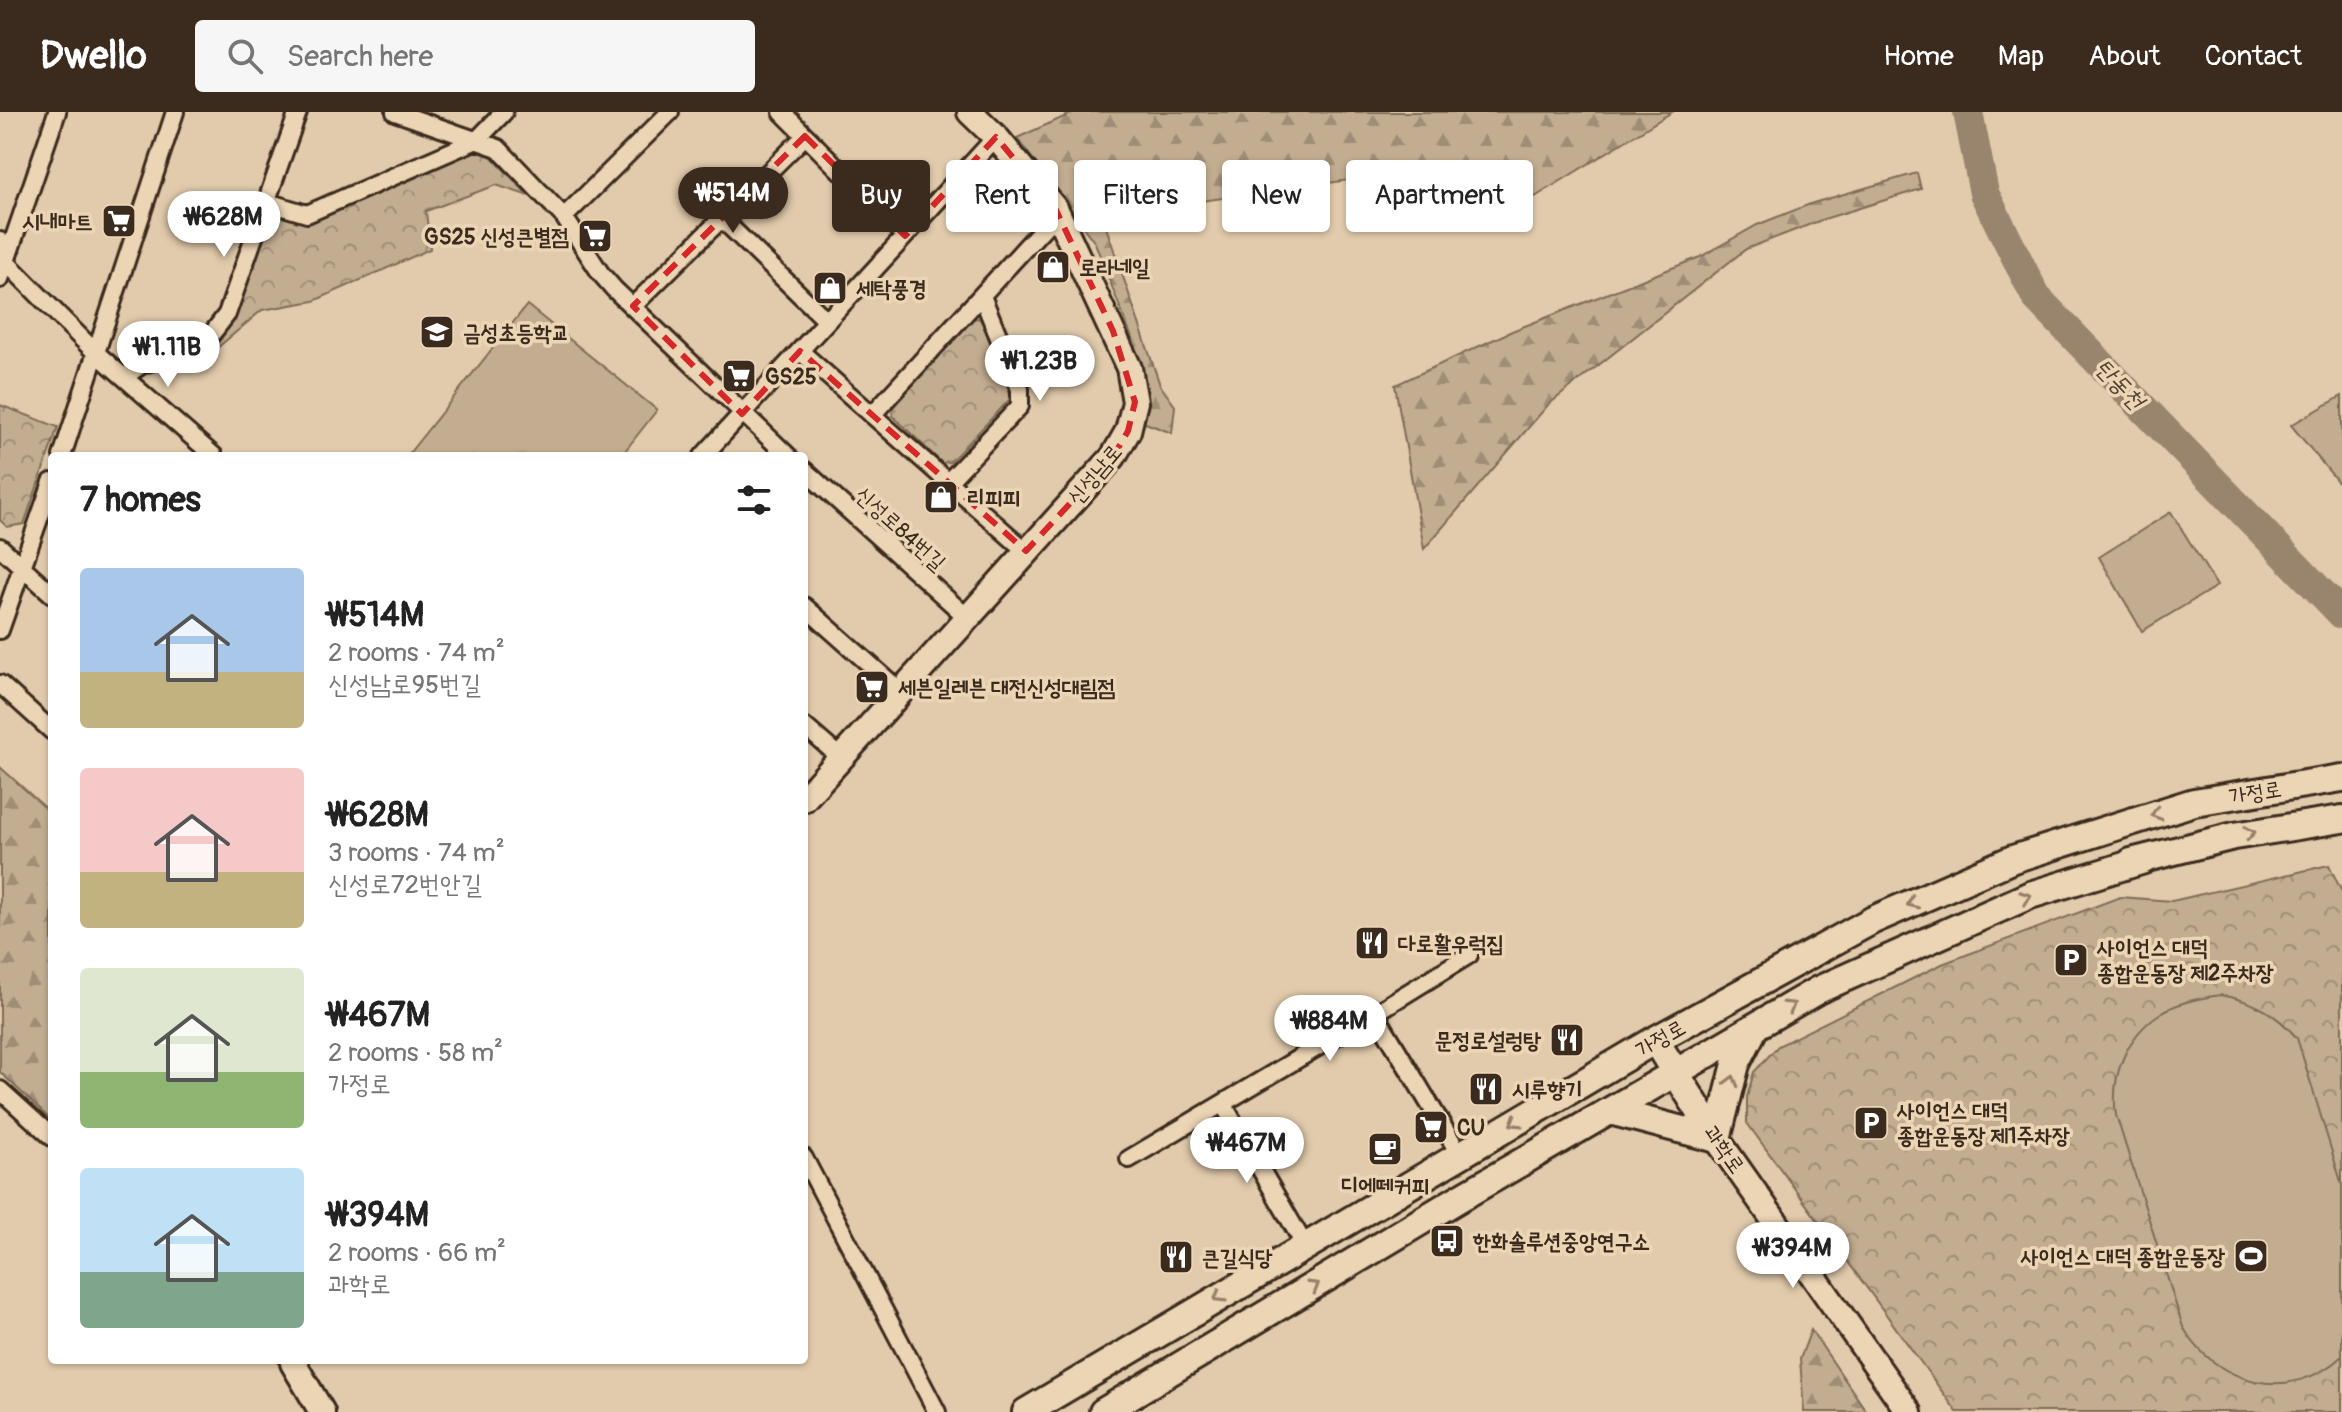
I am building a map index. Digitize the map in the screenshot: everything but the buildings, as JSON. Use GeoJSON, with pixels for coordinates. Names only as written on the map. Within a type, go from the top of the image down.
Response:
{"type":"FeatureCollection","features":[{"type":"Feature","properties":{"kind":"main road","name":"가정로"},"geometry":{"type":"LineString","coordinates":[[1026,1412],[1655,1040],[1873,920],[2013,859],[2194,802],[2342,778]]}},
{"type":"Feature","properties":{"kind":"main road","name":"가정로"},"geometry":{"type":"LineString","coordinates":[[1103,1412],[1610,1111],[1851,973],[2030,895],[2144,860],[2131,862],[2234,836],[2342,819]]}},
{"type":"Feature","properties":{"kind":"main road"},"geometry":{"type":"LineString","coordinates":[[1610,1111],[1717,1139],[1736,1064],[1755,1027]]}},
{"type":"Feature","properties":{"kind":"main road","name":"과학로"},"geometry":{"type":"LineString","coordinates":[[1655,1040],[1717,1139]]}},
{"type":"Feature","properties":{"kind":"street"},"geometry":{"type":"LineString","coordinates":[[3,270],[57,112]]}},
{"type":"Feature","properties":{"kind":"street"},"geometry":{"type":"LineString","coordinates":[[63,452],[175,112]]}},
{"type":"Feature","properties":{"kind":"street"},"geometry":{"type":"LineString","coordinates":[[124,377],[143,364],[201,348],[227,314],[298,112]]}},
{"type":"Feature","properties":{"kind":"street"},"geometry":{"type":"LineString","coordinates":[[395,112],[498,148],[564,217],[601,274],[784,452]]}},
{"type":"Feature","properties":{"kind":"street"},"geometry":{"type":"LineString","coordinates":[[267,202],[307,214],[477,140],[504,112]]}},
{"type":"Feature","properties":{"kind":"street"},"geometry":{"type":"LineString","coordinates":[[564,217],[670,112]]}},
{"type":"Feature","properties":{"kind":"street"},"geometry":{"type":"LineString","coordinates":[[782,112],[905,236]]}},
{"type":"Feature","properties":{"kind":"street","name":"신성남로"},"geometry":{"type":"LineString","coordinates":[[970,112],[1015,160]]}},
{"type":"Feature","properties":{"kind":"street"},"geometry":{"type":"LineString","coordinates":[[633,306],[805,136]]}},
{"type":"Feature","properties":{"kind":"street"},"geometry":{"type":"LineString","coordinates":[[707,452],[996,137]]}},
{"type":"Feature","properties":{"kind":"street","name":"신성남로"},"geometry":{"type":"LineString","coordinates":[[808,795],[1113,457],[1128,431],[1135,402],[1129,368],[1058,214]]}},
{"type":"Feature","properties":{"kind":"street"},"geometry":{"type":"LineString","coordinates":[[722,219],[827,321]]}},
{"type":"Feature","properties":{"kind":"street"},"geometry":{"type":"LineString","coordinates":[[872,415],[1040,232]]}},
{"type":"Feature","properties":{"kind":"street"},"geometry":{"type":"LineString","coordinates":[[0,241],[3,270],[209,452]]}},
{"type":"Feature","properties":{"kind":"street"},"geometry":{"type":"LineString","coordinates":[[948,482],[1020,406],[1020,389],[982,296]]}},
{"type":"Feature","properties":{"kind":"street"},"geometry":{"type":"LineString","coordinates":[[800,351],[1026,551]]}},
{"type":"Feature","properties":{"kind":"street","name":"신성로84번길"},"geometry":{"type":"LineString","coordinates":[[808,474],[969,619]]}},
{"type":"Feature","properties":{"kind":"street"},"geometry":{"type":"LineString","coordinates":[[0,630],[48,492]]}},
{"type":"Feature","properties":{"kind":"street"},"geometry":{"type":"LineString","coordinates":[[0,547],[48,590]]}},
{"type":"Feature","properties":{"kind":"street"},"geometry":{"type":"LineString","coordinates":[[808,610],[902,693]]}},
{"type":"Feature","properties":{"kind":"street"},"geometry":{"type":"LineString","coordinates":[[0,684],[48,727]]}},
{"type":"Feature","properties":{"kind":"street"},"geometry":{"type":"LineString","coordinates":[[808,729],[842,759]]}},
{"type":"Feature","properties":{"kind":"street"},"geometry":{"type":"LineString","coordinates":[[1129,1159],[1469,955]]}},
{"type":"Feature","properties":{"kind":"street"},"geometry":{"type":"LineString","coordinates":[[1375,1013],[1460,1155]]}},
{"type":"Feature","properties":{"kind":"street"},"geometry":{"type":"LineString","coordinates":[[0,1090],[48,1133]]}},
{"type":"Feature","properties":{"kind":"street"},"geometry":{"type":"LineString","coordinates":[[1223,1104],[1305,1246]]}},
{"type":"Feature","properties":{"kind":"street","name":"과학로"},"geometry":{"type":"LineString","coordinates":[[1717,1139],[1909,1412]]}},
{"type":"Feature","properties":{"kind":"street"},"geometry":{"type":"LineString","coordinates":[[808,1166],[937,1412]]}},
{"type":"Feature","properties":{"kind":"street"},"geometry":{"type":"LineString","coordinates":[[295,1364],[322,1412]]}},
{"type":"Feature","properties":{"kind":"highlighted area"},"geometry":{"type":"Polygon","coordinates":[[[805,136],[905,236],[996,137],[1056,210],[1113,331],[1135,402],[1128,431],[1113,457],[1026,551],[800,351],[742,414],[633,306],[805,136]]]}},
{"type":"Feature","properties":{"kind":"green space"},"geometry":{"type":"Polygon","coordinates":[[[1075,112],[1672,112],[1533,198],[1533,160],[1346,160],[1346,180],[1330,183],[1330,160],[1222,160],[1222,198],[1206,200],[1206,160],[1074,160],[1074,215],[1058,193],[1058,160],[1033,160],[1017,138],[1075,112]]]}},
{"type":"Feature","properties":{"kind":"green space"},"geometry":{"type":"Polygon","coordinates":[[[477,148],[487,152],[529,196],[496,185],[426,211],[430,249],[314,301],[262,310],[210,354],[168,365],[205,349],[268,216],[278,211],[309,220],[477,148]]]}},
{"type":"Feature","properties":{"kind":"green space"},"geometry":{"type":"Polygon","coordinates":[[[1917,173],[1921,189],[1824,219],[1746,249],[1548,405],[1424,549],[1395,385],[1512,331],[1700,257],[1757,225],[1813,203],[1917,173]]]}},
{"type":"Feature","properties":{"kind":"green space"},"geometry":{"type":"Polygon","coordinates":[[[1087,232],[1108,232],[1160,385],[1175,406],[1172,433],[1140,421],[1145,388],[1135,346],[1095,243],[1087,232]]]}},
{"type":"Feature","properties":{"kind":"green space"},"geometry":{"type":"Polygon","coordinates":[[[527,305],[657,410],[624,452],[410,452],[527,305]]]}},
{"type":"Feature","properties":{"kind":"green space"},"geometry":{"type":"Polygon","coordinates":[[[979,318],[991,335],[1011,398],[950,462],[942,463],[893,416],[892,407],[971,319],[979,318]]]}},
{"type":"Feature","properties":{"kind":"green space"},"geometry":{"type":"Polygon","coordinates":[[[2342,396],[2342,487],[2291,425],[2342,396]]]}},
{"type":"Feature","properties":{"kind":"green space"},"geometry":{"type":"Polygon","coordinates":[[[0,405],[58,427],[24,524],[7,527],[0,520],[0,405]]]}},
{"type":"Feature","properties":{"kind":"green space"},"geometry":{"type":"Polygon","coordinates":[[[2171,512],[2217,586],[2142,631],[2099,557],[2171,512]]]}},
{"type":"Feature","properties":{"kind":"green space"},"geometry":{"type":"Polygon","coordinates":[[[0,767],[48,810],[48,1117],[0,1072],[0,767]]]}},
{"type":"Feature","properties":{"kind":"green space"},"geometry":{"type":"Polygon","coordinates":[[[2329,865],[2342,892],[2342,1412],[1957,1412],[1747,1123],[1747,1097],[1754,1072],[1778,1046],[1942,964],[2120,897],[2172,901],[2329,865]]]}},
{"type":"Feature","properties":{"kind":"green space","name":"사이언스 대덕 종합운동장"},"geometry":{"type":"Polygon","coordinates":[[[2220,995],[2263,1009],[2297,1038],[2342,1185],[2342,1356],[2322,1371],[2300,1380],[2278,1383],[2256,1381],[2234,1374],[2197,1347],[2183,1327],[2116,1115],[2119,1071],[2130,1044],[2139,1033],[2168,1009],[2220,995]]]}},
{"type":"Feature","properties":{"kind":"green space"},"geometry":{"type":"Polygon","coordinates":[[[1811,1330],[1867,1412],[1804,1412],[1800,1359],[1811,1330]]]}},
{"type":"Feature","properties":{"kind":"waterway","name":"탄동천"},"geometry":{"type":"LineString","coordinates":[[1968,112],[1984,193],[2036,297],[2342,614]]}},
{"type":"Feature","properties":{"kind":"place","name":"시내마트"},"geometry":{"type":"Point","coordinates":[119,221]}},
{"type":"Feature","properties":{"kind":"place","name":"GS25 신성큰별점"},"geometry":{"type":"Point","coordinates":[595,236]}},
{"type":"Feature","properties":{"kind":"place","name":"로라네일"},"geometry":{"type":"Point","coordinates":[1053,267]}},
{"type":"Feature","properties":{"kind":"place","name":"세탁풍경"},"geometry":{"type":"Point","coordinates":[830,288]}},
{"type":"Feature","properties":{"kind":"place","name":"금성초등학교"},"geometry":{"type":"Point","coordinates":[437,332]}},
{"type":"Feature","properties":{"kind":"place","name":"GS25"},"geometry":{"type":"Point","coordinates":[739,376]}},
{"type":"Feature","properties":{"kind":"place","name":"리피피"},"geometry":{"type":"Point","coordinates":[941,497]}},
{"type":"Feature","properties":{"kind":"place","name":"세븐일레븐 대전신성대림점"},"geometry":{"type":"Point","coordinates":[872,687]}},
{"type":"Feature","properties":{"kind":"place","name":"다로활우럭집"},"geometry":{"type":"Point","coordinates":[1372,943]}},
{"type":"Feature","properties":{"kind":"place","name":"사이언스 대덕 종합운동장 제2주차장"},"geometry":{"type":"Point","coordinates":[2071,960]}},
{"type":"Feature","properties":{"kind":"place","name":"문정로설렁탕"},"geometry":{"type":"Point","coordinates":[1567,1040]}},
{"type":"Feature","properties":{"kind":"place","name":"시루향기"},"geometry":{"type":"Point","coordinates":[1486,1089]}},
{"type":"Feature","properties":{"kind":"place","name":"사이언스 대덕 종합운동장 제1주차장"},"geometry":{"type":"Point","coordinates":[1871,1123]}},
{"type":"Feature","properties":{"kind":"place","name":"CU"},"geometry":{"type":"Point","coordinates":[1431,1127]}},
{"type":"Feature","properties":{"kind":"place","name":"디에떼커피"},"geometry":{"type":"Point","coordinates":[1385,1149]}},
{"type":"Feature","properties":{"kind":"place","name":"한화솔루션중앙연구소"},"geometry":{"type":"Point","coordinates":[1447,1241]}},
{"type":"Feature","properties":{"kind":"place","name":"사이언스 대덕 종합운동장"},"geometry":{"type":"Point","coordinates":[2251,1256]}},
{"type":"Feature","properties":{"kind":"place","name":"큰길식당"},"geometry":{"type":"Point","coordinates":[1176,1257]}}]}
